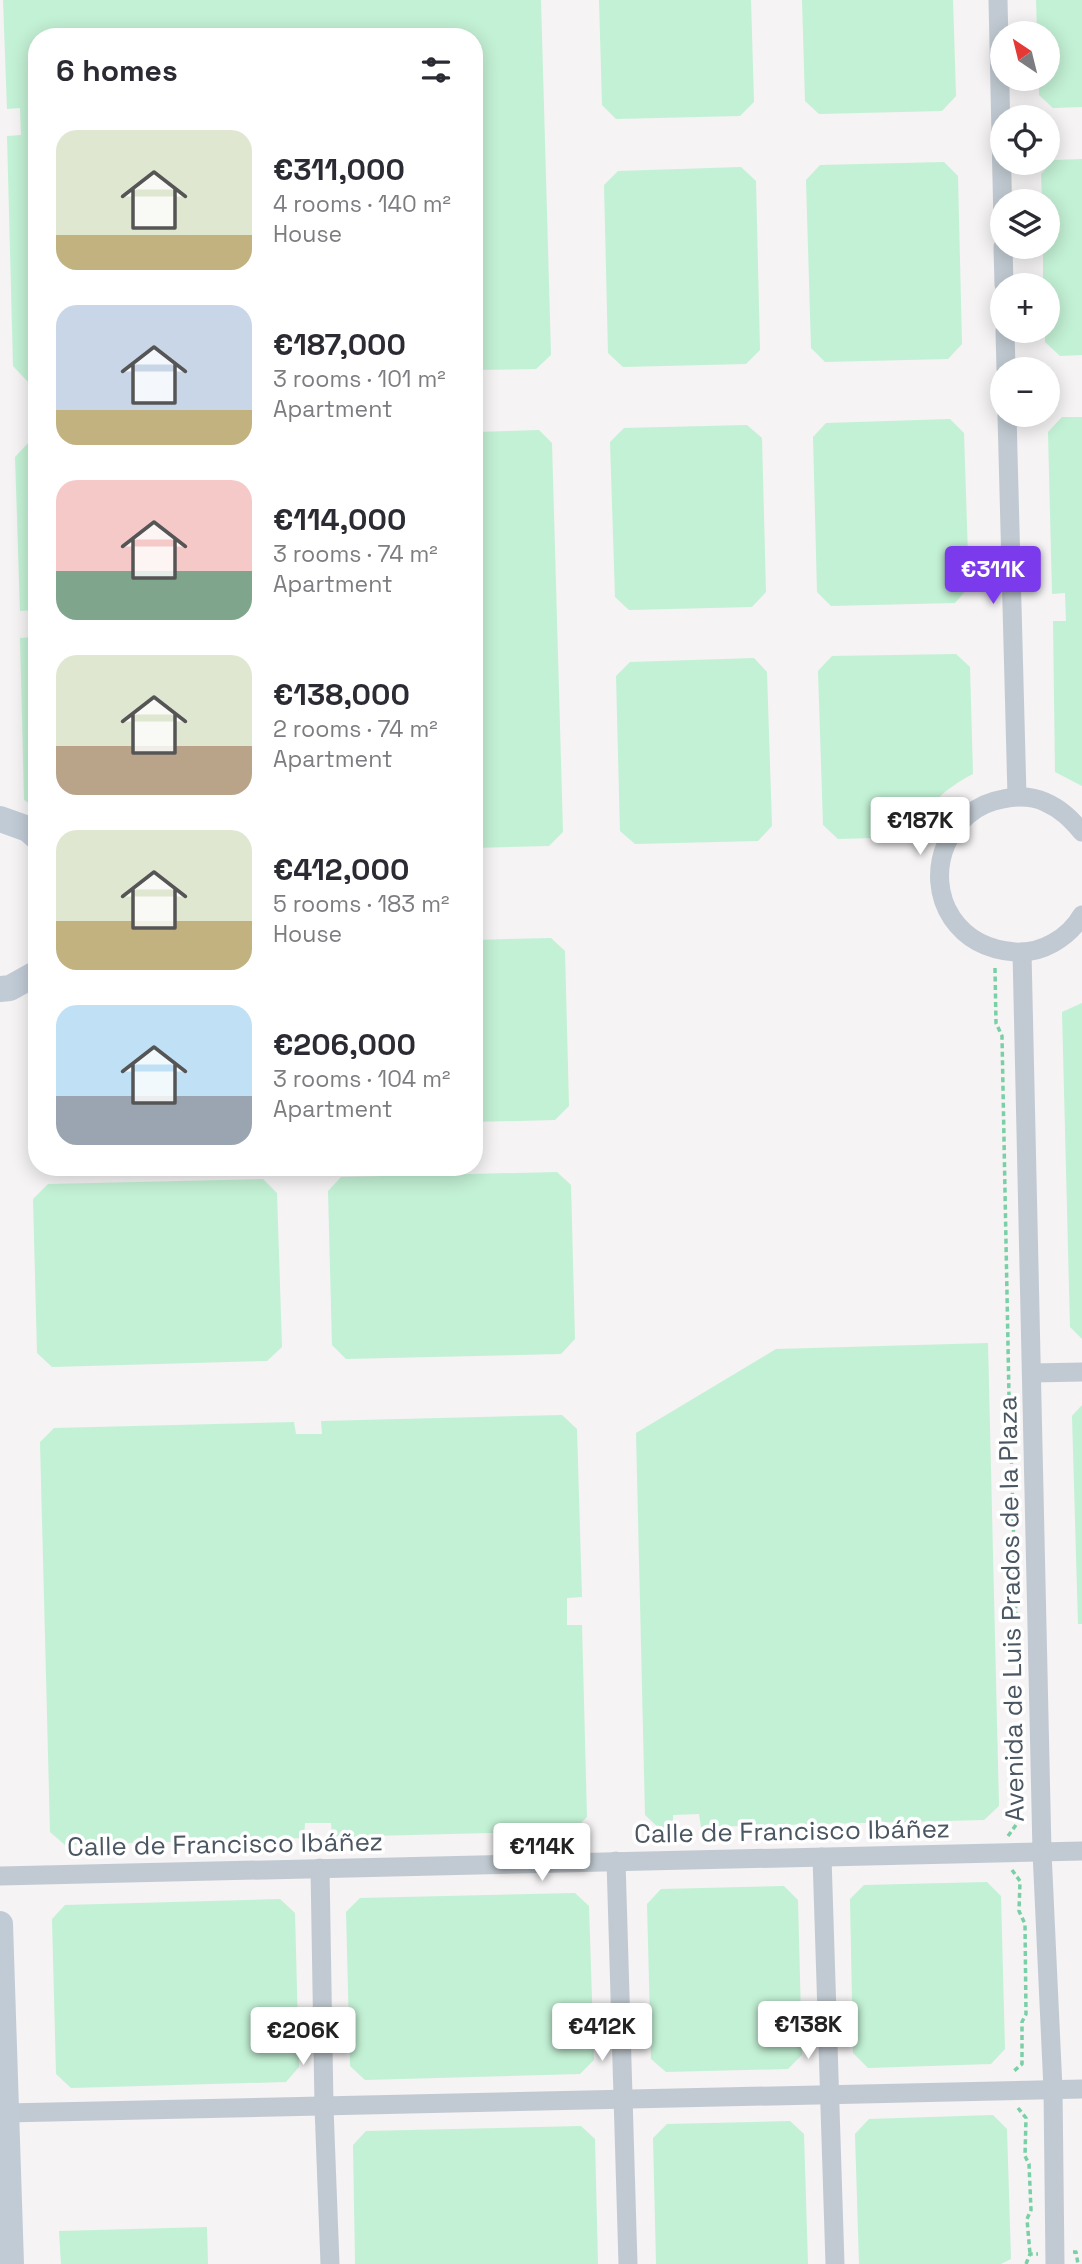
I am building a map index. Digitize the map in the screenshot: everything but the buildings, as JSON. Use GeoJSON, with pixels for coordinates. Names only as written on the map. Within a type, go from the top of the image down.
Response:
{"type":"FeatureCollection","features":[{"type":"Feature","properties":{"kind":"street"},"geometry":{"type":"LineString","coordinates":[[998,0],[1002,189]]}},
{"type":"Feature","properties":{"kind":"street"},"geometry":{"type":"LineString","coordinates":[[1007,427],[1017,796]]}},
{"type":"Feature","properties":{"kind":"street"},"geometry":{"type":"LineString","coordinates":[[1082,832],[1065,813],[1043,801],[1017,796],[991,801],[968,813],[950,834],[940,858],[939,885],[945,907],[958,927],[976,942],[994,949],[1022,952],[1043,948],[1062,937],[1082,915]]}},
{"type":"Feature","properties":{"kind":"street"},"geometry":{"type":"LineString","coordinates":[[0,818],[28,829]]}},
{"type":"Feature","properties":{"kind":"street","name":"Avenida de Luis Prados de la Plaza"},"geometry":{"type":"LineString","coordinates":[[1022,952],[1042,1852],[1053,2090],[1055,2264]]}},
{"type":"Feature","properties":{"kind":"street"},"geometry":{"type":"LineString","coordinates":[[0,989],[10,988],[28,978]]}},
{"type":"Feature","properties":{"kind":"street"},"geometry":{"type":"LineString","coordinates":[[1032,1373],[1082,1372]]}},
{"type":"Feature","properties":{"kind":"street","name":"Calle de Francisco Ibáñez"},"geometry":{"type":"LineString","coordinates":[[0,1876],[1082,1851]]}},
{"type":"Feature","properties":{"kind":"street"},"geometry":{"type":"LineString","coordinates":[[822,1857],[835,2264]]}},
{"type":"Feature","properties":{"kind":"street"},"geometry":{"type":"LineString","coordinates":[[616,1861],[628,2264]]}},
{"type":"Feature","properties":{"kind":"street"},"geometry":{"type":"LineString","coordinates":[[320,1868],[330,2264]]}},
{"type":"Feature","properties":{"kind":"street"},"geometry":{"type":"LineString","coordinates":[[0,1924],[11,2264]]}},
{"type":"Feature","properties":{"kind":"street"},"geometry":{"type":"LineString","coordinates":[[6,2113],[1082,2089]]}},
{"type":"Feature","properties":{"kind":"path"},"geometry":{"type":"LineString","coordinates":[[994,949],[996,1023],[1002,1036],[1009,1397],[1006,1436],[1011,1446],[1016,1627]]}},
{"type":"Feature","properties":{"kind":"path"},"geometry":{"type":"LineString","coordinates":[[1021,1780],[1017,1788],[1017,1825],[1010,1830],[1007,1837],[1012,1870],[1020,1881],[1019,1911],[1025,1924],[1026,2014],[1022,2022],[1022,2064],[1014,2071],[1014,2090],[1016,2106],[1026,2118],[1031,2210],[1027,2219],[1030,2255]]}},
{"type":"Feature","properties":{"kind":"green space"},"geometry":{"type":"Polygon","coordinates":[[[3,0],[541,0],[551,355],[536,369],[483,370],[483,28],[28,28],[28,382],[13,366],[7,136],[21,135],[20,108],[7,109],[3,0]]]}},
{"type":"Feature","properties":{"kind":"green space"},"geometry":{"type":"Polygon","coordinates":[[[599,0],[751,0],[754,102],[740,116],[616,119],[602,105],[599,0]]]}},
{"type":"Feature","properties":{"kind":"green space"},"geometry":{"type":"Polygon","coordinates":[[[802,0],[953,0],[956,96],[942,111],[819,114],[805,101],[802,0]]]}},
{"type":"Feature","properties":{"kind":"green space"},"geometry":{"type":"Polygon","coordinates":[[[1036,0],[1082,0],[1082,107],[1060,108],[1060,105],[1050,105],[1039,95],[1039,91],[1060,91],[1060,21],[1037,21],[1036,0]]]}},
{"type":"Feature","properties":{"kind":"green space"},"geometry":{"type":"Polygon","coordinates":[[[1082,159],[1082,355],[1060,356],[1046,343],[1060,343],[1060,273],[1043,273],[1043,259],[1060,259],[1060,189],[1042,189],[1041,175],[1060,175],[1060,160],[1082,159]]]}},
{"type":"Feature","properties":{"kind":"green space"},"geometry":{"type":"Polygon","coordinates":[[[944,162],[958,176],[962,344],[948,359],[825,362],[811,348],[806,180],[820,165],[944,162]]]}},
{"type":"Feature","properties":{"kind":"green space"},"geometry":{"type":"Polygon","coordinates":[[[741,167],[756,181],[760,350],[746,364],[623,367],[608,353],[604,185],[618,171],[741,167]]]}},
{"type":"Feature","properties":{"kind":"green space"},"geometry":{"type":"Polygon","coordinates":[[[1082,417],[1082,786],[1055,772],[1053,621],[1066,621],[1065,593],[1052,594],[1048,432],[1053,427],[1060,427],[1060,419],[1082,417]]]}},
{"type":"Feature","properties":{"kind":"green space"},"geometry":{"type":"Polygon","coordinates":[[[950,419],[964,433],[969,587],[955,603],[831,606],[817,592],[813,437],[826,423],[950,419]]]}},
{"type":"Feature","properties":{"kind":"green space"},"geometry":{"type":"Polygon","coordinates":[[[747,425],[762,438],[766,592],[752,607],[629,610],[615,597],[610,442],[624,428],[747,425]]]}},
{"type":"Feature","properties":{"kind":"green space"},"geometry":{"type":"Polygon","coordinates":[[[539,430],[552,443],[563,832],[549,846],[483,848],[483,432],[539,430]]]}},
{"type":"Feature","properties":{"kind":"green space"},"geometry":{"type":"Polygon","coordinates":[[[28,443],[28,610],[20,611],[15,457],[28,443]]]}},
{"type":"Feature","properties":{"kind":"green space"},"geometry":{"type":"Polygon","coordinates":[[[28,637],[28,802],[24,800],[20,638],[28,637]]]}},
{"type":"Feature","properties":{"kind":"green space"},"geometry":{"type":"Polygon","coordinates":[[[956,654],[970,667],[973,774],[936,800],[911,837],[838,839],[823,825],[818,671],[832,656],[956,654]]]}},
{"type":"Feature","properties":{"kind":"green space"},"geometry":{"type":"Polygon","coordinates":[[[754,658],[767,672],[772,826],[758,841],[635,844],[620,831],[616,676],[630,662],[754,658]]]}},
{"type":"Feature","properties":{"kind":"green space"},"geometry":{"type":"Polygon","coordinates":[[[551,938],[565,951],[569,1106],[555,1120],[483,1122],[483,940],[551,938]]]}},
{"type":"Feature","properties":{"kind":"green space"},"geometry":{"type":"Polygon","coordinates":[[[1082,1003],[1082,1339],[1070,1327],[1062,1012],[1082,1003]]]}},
{"type":"Feature","properties":{"kind":"green space"},"geometry":{"type":"Polygon","coordinates":[[[557,1172],[571,1185],[575,1339],[561,1354],[346,1359],[332,1345],[328,1191],[341,1177],[483,1176],[483,1174],[557,1172]]]}},
{"type":"Feature","properties":{"kind":"green space"},"geometry":{"type":"Polygon","coordinates":[[[263,1179],[277,1193],[282,1347],[267,1361],[52,1367],[37,1353],[33,1199],[48,1184],[263,1179]]]}},
{"type":"Feature","properties":{"kind":"green space"},"geometry":{"type":"Polygon","coordinates":[[[988,1343],[999,1806],[984,1820],[701,1827],[699,1814],[673,1815],[673,1828],[660,1829],[645,1815],[636,1433],[776,1349],[988,1343]]]}},
{"type":"Feature","properties":{"kind":"green space"},"geometry":{"type":"Polygon","coordinates":[[[1082,1405],[1082,1624],[1078,1624],[1072,1416],[1082,1405]]]}},
{"type":"Feature","properties":{"kind":"green space"},"geometry":{"type":"Polygon","coordinates":[[[562,1415],[577,1429],[582,1597],[567,1598],[567,1625],[582,1625],[587,1817],[573,1831],[332,1837],[331,1823],[305,1823],[304,1838],[65,1845],[50,1832],[40,1442],[54,1428],[294,1422],[296,1434],[322,1434],[321,1421],[562,1415]]]}},
{"type":"Feature","properties":{"kind":"green space"},"geometry":{"type":"Polygon","coordinates":[[[987,1882],[1001,1896],[1005,2049],[991,2064],[868,2068],[853,2053],[850,1899],[864,1885],[987,1882]]]}},
{"type":"Feature","properties":{"kind":"green space"},"geometry":{"type":"Polygon","coordinates":[[[784,1886],[798,1900],[802,2055],[788,2069],[666,2072],[651,2059],[647,1904],[661,1889],[784,1886]]]}},
{"type":"Feature","properties":{"kind":"green space"},"geometry":{"type":"Polygon","coordinates":[[[575,1893],[589,1906],[594,2060],[580,2074],[365,2080],[350,2066],[346,1912],[360,1898],[575,1893]]]}},
{"type":"Feature","properties":{"kind":"green space"},"geometry":{"type":"Polygon","coordinates":[[[280,1899],[295,1913],[299,2067],[286,2082],[71,2088],[56,2074],[52,1919],[65,1905],[280,1899]]]}},
{"type":"Feature","properties":{"kind":"green space"},"geometry":{"type":"Polygon","coordinates":[[[993,2115],[1007,2129],[1011,2259],[1001,2264],[859,2264],[855,2134],[869,2119],[993,2115]]]}},
{"type":"Feature","properties":{"kind":"green space"},"geometry":{"type":"Polygon","coordinates":[[[790,2121],[804,2134],[808,2264],[656,2264],[653,2138],[667,2124],[790,2121]]]}},
{"type":"Feature","properties":{"kind":"green space"},"geometry":{"type":"Polygon","coordinates":[[[581,2126],[595,2139],[598,2264],[355,2264],[353,2145],[366,2131],[581,2126]]]}},
{"type":"Feature","properties":{"kind":"green space"},"geometry":{"type":"Polygon","coordinates":[[[207,2227],[208,2264],[61,2264],[59,2231],[207,2227]]]}}]}
